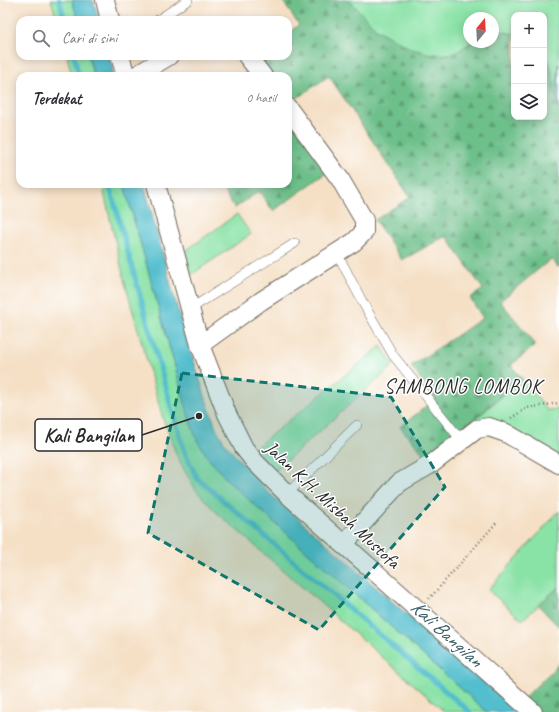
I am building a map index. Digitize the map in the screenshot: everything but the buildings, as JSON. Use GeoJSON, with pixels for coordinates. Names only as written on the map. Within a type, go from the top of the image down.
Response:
{"type":"FeatureCollection","features":[{"type":"Feature","properties":{"kind":"street"},"geometry":{"type":"LineString","coordinates":[[105,0],[109,16]]}},
{"type":"Feature","properties":{"kind":"street"},"geometry":{"type":"LineString","coordinates":[[121,60],[125,72]]}},
{"type":"Feature","properties":{"kind":"street"},"geometry":{"type":"LineString","coordinates":[[142,72],[162,60]]}},
{"type":"Feature","properties":{"kind":"street"},"geometry":{"type":"LineString","coordinates":[[250,60],[260,72]]}},
{"type":"Feature","properties":{"kind":"street"},"geometry":{"type":"LineString","coordinates":[[200,346],[261,301],[337,253],[360,237],[364,232],[364,220],[340,179],[292,113]]}},
{"type":"Feature","properties":{"kind":"street","name":"Jalan K.H. Misbah Mustofa"},"geometry":{"type":"LineString","coordinates":[[157,188],[200,346],[210,374],[235,433],[255,462],[287,494],[343,545],[532,712]]}},
{"type":"Feature","properties":{"kind":"street"},"geometry":{"type":"LineString","coordinates":[[343,545],[399,483],[433,463],[477,429],[489,427],[498,430],[559,464]]}},
{"type":"Feature","properties":{"kind":"lane"},"geometry":{"type":"LineString","coordinates":[[164,16],[188,0]]}},
{"type":"Feature","properties":{"kind":"lane"},"geometry":{"type":"LineString","coordinates":[[190,309],[295,243]]}},
{"type":"Feature","properties":{"kind":"lane"},"geometry":{"type":"LineString","coordinates":[[337,253],[363,303],[393,355],[461,440]]}},
{"type":"Feature","properties":{"kind":"lane"},"geometry":{"type":"LineString","coordinates":[[287,494],[357,425]]}},
{"type":"Feature","properties":{"kind":"path"},"geometry":{"type":"LineString","coordinates":[[498,430],[518,413],[527,408],[559,403]]}},
{"type":"Feature","properties":{"kind":"path"},"geometry":{"type":"LineString","coordinates":[[418,611],[497,522]]}},
{"type":"Feature","properties":{"kind":"highlighted area"},"geometry":{"type":"Polygon","coordinates":[[[182,373],[391,397],[445,487],[319,630],[148,533],[182,373]]]}},
{"type":"Feature","properties":{"kind":"green space"},"geometry":{"type":"Polygon","coordinates":[[[51,0],[72,0],[77,16],[56,16],[51,0]]]}},
{"type":"Feature","properties":{"kind":"green space"},"geometry":{"type":"Polygon","coordinates":[[[282,0],[349,0],[377,30],[410,48],[431,54],[443,55],[455,53],[463,48],[499,48],[499,31],[511,33],[511,120],[547,120],[547,58],[550,65],[559,109],[559,268],[551,259],[500,301],[536,345],[511,365],[522,379],[427,458],[400,427],[435,399],[411,366],[483,318],[470,298],[483,289],[446,236],[402,260],[375,220],[410,197],[329,76],[292,101],[292,72],[247,72],[259,63],[257,60],[292,60],[292,30],[299,25],[282,0]]]}},
{"type":"Feature","properties":{"kind":"green space"},"geometry":{"type":"Polygon","coordinates":[[[349,0],[559,0],[559,64],[557,83],[559,109],[547,57],[547,12],[511,12],[511,34],[499,32],[499,12],[463,12],[464,48],[454,53],[445,55],[424,52],[403,45],[376,29],[349,0]]]}},
{"type":"Feature","properties":{"kind":"green space"},"geometry":{"type":"Polygon","coordinates":[[[68,60],[89,60],[93,72],[71,72],[68,60]]]}},
{"type":"Feature","properties":{"kind":"green space"},"geometry":{"type":"Polygon","coordinates":[[[292,121],[328,172],[273,211],[259,191],[235,208],[223,190],[226,188],[292,188],[292,121]]]}},
{"type":"Feature","properties":{"kind":"green space"},"geometry":{"type":"Polygon","coordinates":[[[103,188],[125,188],[191,424],[197,440],[208,458],[229,482],[487,712],[445,712],[214,510],[196,490],[177,456],[163,419],[125,283],[103,188]]]}},
{"type":"Feature","properties":{"kind":"green space"},"geometry":{"type":"Polygon","coordinates":[[[237,214],[251,234],[191,275],[185,251],[237,214]]]}},
{"type":"Feature","properties":{"kind":"green space"},"geometry":{"type":"Polygon","coordinates":[[[381,346],[394,365],[274,472],[255,448],[381,346]]]}},
{"type":"Feature","properties":{"kind":"green space"},"geometry":{"type":"Polygon","coordinates":[[[522,379],[547,410],[559,409],[559,457],[466,427],[522,379]]]}},
{"type":"Feature","properties":{"kind":"green space"},"geometry":{"type":"Polygon","coordinates":[[[559,511],[559,587],[522,620],[488,590],[559,511]]]}},
{"type":"Feature","properties":{"kind":"green space"},"geometry":{"type":"Polygon","coordinates":[[[559,587],[559,627],[538,605],[559,587]]]}},
{"type":"Feature","properties":{"kind":"green space"},"geometry":{"type":"Polygon","coordinates":[[[559,664],[559,710],[557,712],[518,712],[514,708],[559,664]]]}},
{"type":"Feature","properties":{"kind":"water"},"geometry":{"type":"Polygon","coordinates":[[[72,0],[93,0],[98,16],[77,16],[72,0]]]}},
{"type":"Feature","properties":{"kind":"water"},"geometry":{"type":"Polygon","coordinates":[[[89,60],[110,60],[113,72],[93,72],[89,60]]]}},
{"type":"Feature","properties":{"kind":"water"},"geometry":{"type":"Polygon","coordinates":[[[559,64],[559,109],[557,83],[559,64]]]}},
{"type":"Feature","properties":{"kind":"water"},"geometry":{"type":"Polygon","coordinates":[[[125,188],[145,188],[176,304],[216,428],[226,445],[268,492],[518,712],[487,712],[229,482],[208,458],[197,440],[191,424],[125,188]]]}},
{"type":"Feature","properties":{"kind":"waterway"},"geometry":{"type":"LineString","coordinates":[[59,0],[64,16]]}},
{"type":"Feature","properties":{"kind":"waterway"},"geometry":{"type":"LineString","coordinates":[[75,60],[78,72]]}},
{"type":"Feature","properties":{"kind":"waterway"},"geometry":{"type":"LineString","coordinates":[[110,188],[174,417],[186,455],[197,478],[470,712]]}},
{"type":"Feature","properties":{"kind":"place","name":"Kali Bangilan"},"geometry":{"type":"Point","coordinates":[199,416]}},
{"type":"Feature","properties":{"kind":"district","name":"SAMBONG LOMBOK"},"geometry":{"type":"Point","coordinates":[463,386]}}]}
